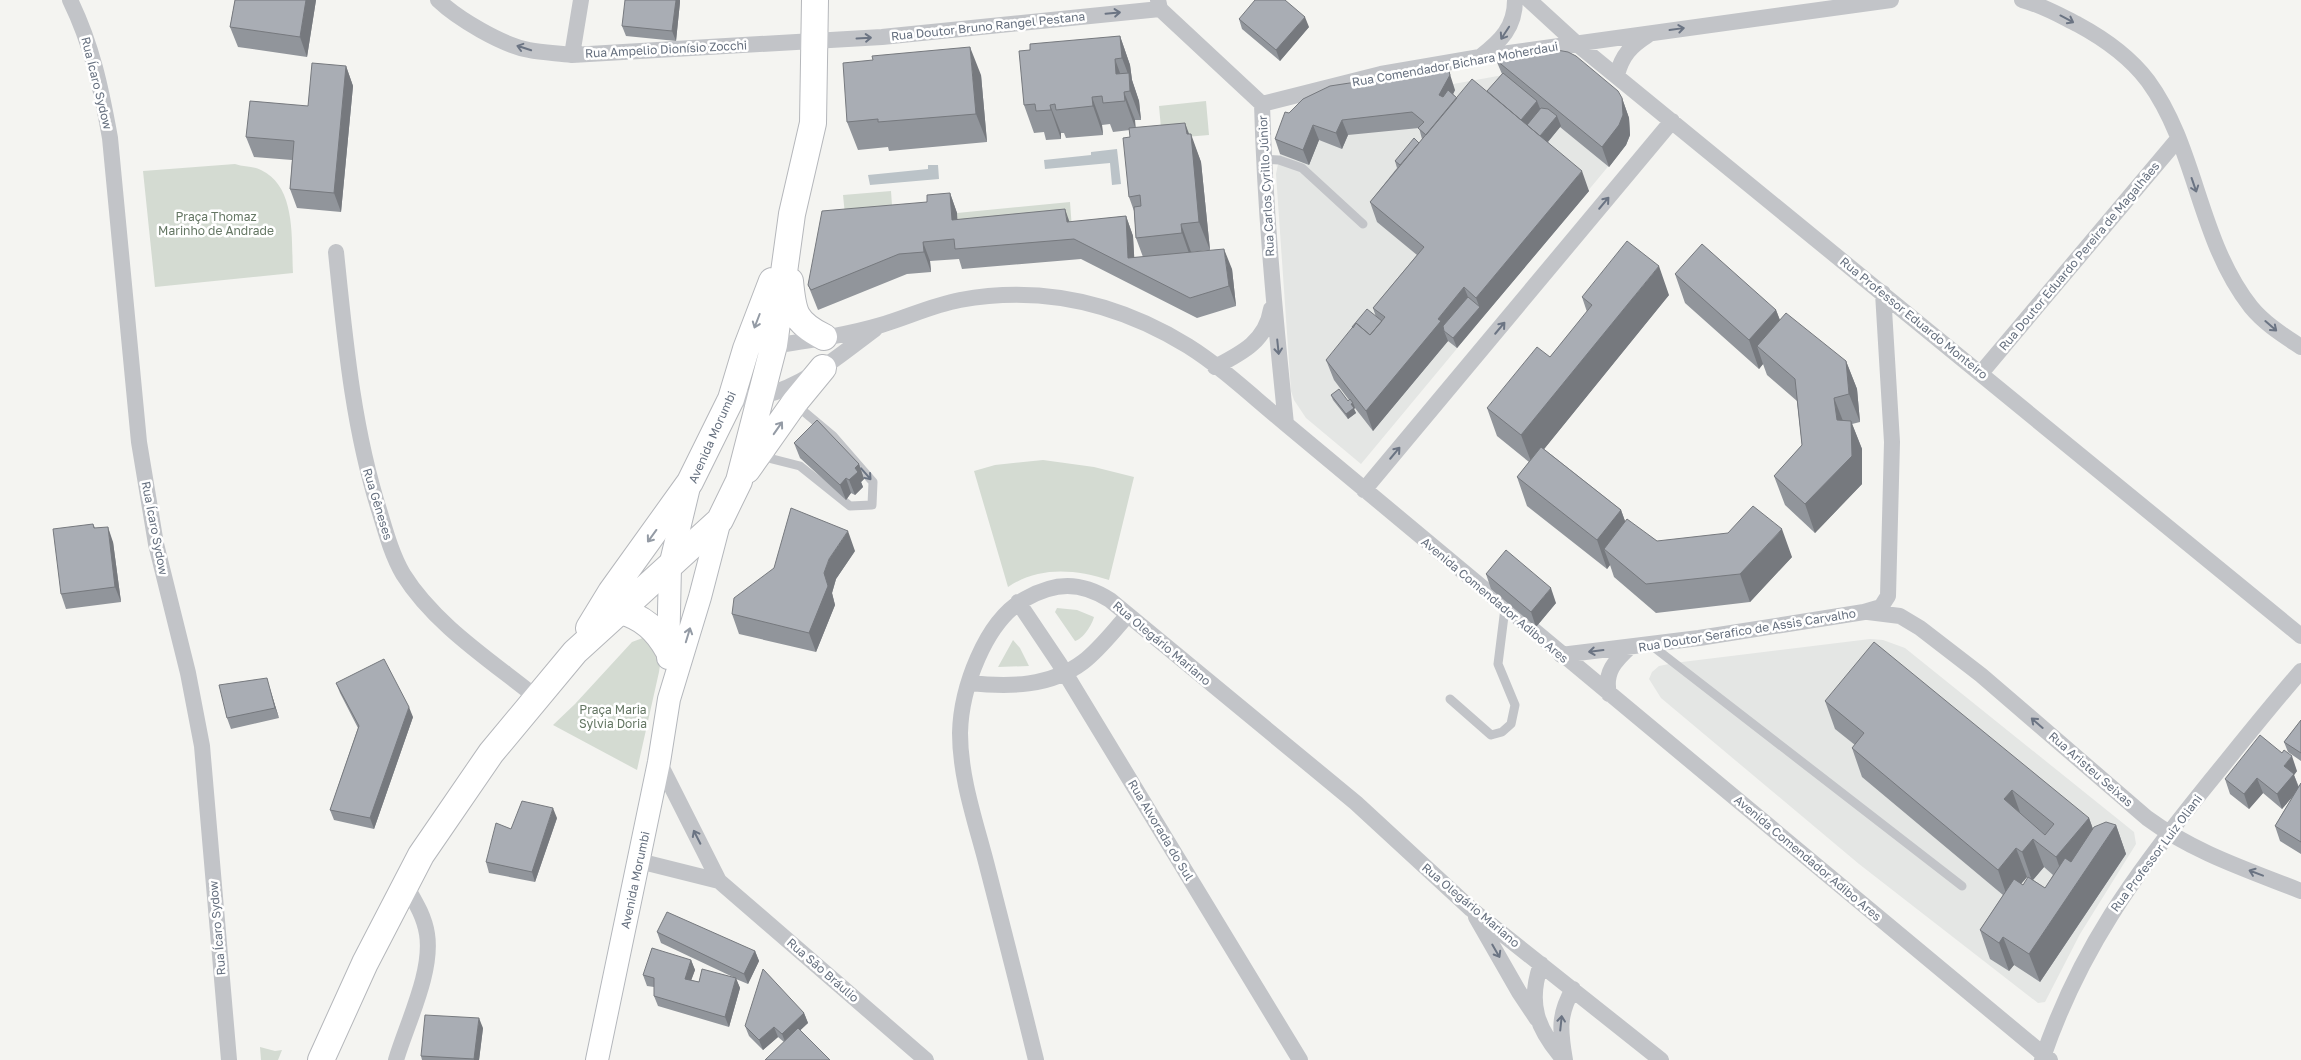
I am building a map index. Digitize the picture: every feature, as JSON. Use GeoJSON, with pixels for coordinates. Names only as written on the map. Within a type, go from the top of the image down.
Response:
{"type":"FeatureCollection","features":[{"type":"Feature","properties":{"kind":"main road","name":"Avenida Morumbi"},"geometry":{"type":"LineString","coordinates":[[597,1060],[659,762],[669,699],[700,597],[720,520],[739,481],[774,345],[787,243],[813,123],[815,0]]}},
{"type":"Feature","properties":{"kind":"main road","name":"Avenida Morumbi"},"geometry":{"type":"LineString","coordinates":[[669,699],[670,566],[690,482],[731,398],[746,349],[787,243]]}},
{"type":"Feature","properties":{"kind":"main road"},"geometry":{"type":"LineString","coordinates":[[787,243],[792,308],[803,324],[824,337]]}},
{"type":"Feature","properties":{"kind":"main road"},"geometry":{"type":"LineString","coordinates":[[739,481],[794,404],[823,368]]}},
{"type":"Feature","properties":{"kind":"main road"},"geometry":{"type":"LineString","coordinates":[[576,652],[611,592],[690,482]]}},
{"type":"Feature","properties":{"kind":"main road"},"geometry":{"type":"LineString","coordinates":[[321,1060],[365,963],[405,884],[421,855],[485,761],[536,697],[576,652],[720,520]]}},
{"type":"Feature","properties":{"kind":"main road"},"geometry":{"type":"LineString","coordinates":[[620,611],[635,616],[649,625],[668,650]]}},
{"type":"Feature","properties":{"kind":"street","name":"Rua Ícaro Sydow"},"geometry":{"type":"LineString","coordinates":[[70,0],[85,31],[101,88],[110,138],[139,442],[156,544],[188,673],[202,746],[228,1060]]}},
{"type":"Feature","properties":{"kind":"street"},"geometry":{"type":"LineString","coordinates":[[438,0],[465,22],[527,50],[572,55]]}},
{"type":"Feature","properties":{"kind":"street","name":"Rua Ampelio Dionísio Zocchi"},"geometry":{"type":"LineString","coordinates":[[581,0],[572,55],[815,41]]}},
{"type":"Feature","properties":{"kind":"street"},"geometry":{"type":"LineString","coordinates":[[1480,57],[1500,42],[1508,31],[1514,19],[1515,0]]}},
{"type":"Feature","properties":{"kind":"street","name":"Rua Professor Eduardo Monteiro"},"geometry":{"type":"LineString","coordinates":[[1529,0],[1576,44],[1617,75],[2301,636]]}},
{"type":"Feature","properties":{"kind":"street","name":"Rua Comendador Bichara Moherdaui"},"geometry":{"type":"LineString","coordinates":[[1262,104],[1381,74],[1480,57],[1891,0]]}},
{"type":"Feature","properties":{"kind":"street"},"geometry":{"type":"LineString","coordinates":[[2022,0],[2041,5],[2092,32],[2125,56],[2148,80],[2165,109],[2178,139],[2204,218],[2231,277],[2252,307],[2274,329],[2301,347]]}},
{"type":"Feature","properties":{"kind":"street","name":"Rua Doutor Bruno Rangel Pestana"},"geometry":{"type":"LineString","coordinates":[[815,41],[882,37],[1159,4]]}},
{"type":"Feature","properties":{"kind":"street","name":"Rua Carlos Cyrillo Júnior"},"geometry":{"type":"LineString","coordinates":[[1159,4],[1262,104],[1263,159],[1273,297],[1286,424]]}},
{"type":"Feature","properties":{"kind":"street","name":"Rua Comendador Bichara Moherdaui"},"geometry":{"type":"LineString","coordinates":[[1617,75],[1624,54],[1635,43],[1650,33]]}},
{"type":"Feature","properties":{"kind":"street"},"geometry":{"type":"LineString","coordinates":[[1364,490],[1672,121]]}},
{"type":"Feature","properties":{"kind":"street","name":"Rua Doutor Eduardo Pereira de Magalhães"},"geometry":{"type":"LineString","coordinates":[[1981,373],[2178,139]]}},
{"type":"Feature","properties":{"kind":"street","name":"Rua Gêneses"},"geometry":{"type":"LineString","coordinates":[[336,252],[346,349],[368,474],[389,542],[403,573],[423,601],[451,628],[536,697]]}},
{"type":"Feature","properties":{"kind":"street","name":"Rua Doutor Serafico de Assis Carvalho"},"geometry":{"type":"LineString","coordinates":[[1561,655],[1651,644],[1864,612],[1881,607],[1888,596],[1892,442],[1883,293]]}},
{"type":"Feature","properties":{"kind":"street","name":"Avenida Comendador Adibo Ares"},"geometry":{"type":"LineString","coordinates":[[746,349],[824,337],[881,325],[919,310],[960,300],[1007,294],[1060,296],[1118,312],[1154,327],[1189,347],[1286,424],[1561,655],[1824,870],[2045,1058]]}},
{"type":"Feature","properties":{"kind":"street","name":"Rua Carlos Cyrillo Júnior"},"geometry":{"type":"LineString","coordinates":[[1215,367],[1248,349],[1258,340],[1267,327],[1273,297]]}},
{"type":"Feature","properties":{"kind":"street","name":"Avenida Comendador Adibo Ares"},"geometry":{"type":"LineString","coordinates":[[731,398],[761,397],[791,385],[823,368],[881,325]]}},
{"type":"Feature","properties":{"kind":"street","name":"Rua Olegário Mariano"},"geometry":{"type":"LineString","coordinates":[[1036,1060],[965,781],[960,732],[969,683],[986,639],[998,622],[1018,602],[1043,590],[1057,586],[1076,585],[1094,590],[1128,615],[1356,803],[1472,909],[1661,1060]]}},
{"type":"Feature","properties":{"kind":"street"},"geometry":{"type":"LineString","coordinates":[[1888,588],[1900,616]]}},
{"type":"Feature","properties":{"kind":"street","name":"Rua Alvorada do Sul"},"geometry":{"type":"LineString","coordinates":[[1018,602],[1065,673],[1300,1060]]}},
{"type":"Feature","properties":{"kind":"street","name":"Rua Aristeu Seixas"},"geometry":{"type":"LineString","coordinates":[[1864,612],[1880,612],[1900,616],[1981,675],[2147,818],[2168,833],[2212,855],[2301,890]]}},
{"type":"Feature","properties":{"kind":"street"},"geometry":{"type":"LineString","coordinates":[[969,683],[998,686],[1042,682],[1065,673],[1084,661],[1128,615]]}},
{"type":"Feature","properties":{"kind":"street","name":"Rua Doutor Serafico de Assis Carvalho"},"geometry":{"type":"LineString","coordinates":[[1609,694],[1607,677],[1611,668],[1630,647]]}},
{"type":"Feature","properties":{"kind":"street","name":"Rua Professor Luiz Oliani"},"geometry":{"type":"LineString","coordinates":[[2045,1058],[2062,1006],[2090,948],[2118,901],[2168,833],[2301,671]]}},
{"type":"Feature","properties":{"kind":"street","name":"Rua São Bráulio"},"geometry":{"type":"LineString","coordinates":[[659,762],[719,881],[926,1060]]}},
{"type":"Feature","properties":{"kind":"street","name":"Rua São Bráulio"},"geometry":{"type":"LineString","coordinates":[[639,861],[719,881]]}},
{"type":"Feature","properties":{"kind":"street"},"geometry":{"type":"LineString","coordinates":[[396,1060],[420,987],[427,954],[427,935],[422,916],[405,884]]}},
{"type":"Feature","properties":{"kind":"street"},"geometry":{"type":"LineString","coordinates":[[1472,909],[1550,1043],[1565,1060]]}},
{"type":"Feature","properties":{"kind":"street"},"geometry":{"type":"LineString","coordinates":[[1537,1019],[1534,990],[1541,964]]}},
{"type":"Feature","properties":{"kind":"street"},"geometry":{"type":"LineString","coordinates":[[1565,1060],[1560,1034],[1564,1005],[1573,989]]}},
{"type":"Feature","properties":{"kind":"lane"},"geometry":{"type":"LineString","coordinates":[[1263,159],[1279,160],[1302,168],[1363,224]]}},
{"type":"Feature","properties":{"kind":"lane"},"geometry":{"type":"LineString","coordinates":[[758,456],[800,466],[850,506],[872,505],[873,482],[833,436],[794,404]]}},
{"type":"Feature","properties":{"kind":"lane"},"geometry":{"type":"LineString","coordinates":[[1450,699],[1491,735],[1502,732],[1511,724],[1515,705],[1498,664],[1505,608]]}},
{"type":"Feature","properties":{"kind":"lane"},"geometry":{"type":"LineString","coordinates":[[1651,644],[1962,886]]}},
{"type":"Feature","properties":{"kind":"shaded area"},"geometry":{"type":"Polygon","coordinates":[[[1509,74],[1629,118],[1630,135],[1626,145],[1361,464],[1306,418],[1294,400],[1291,391],[1276,174],[1280,154],[1431,88],[1509,74]]]}},
{"type":"Feature","properties":{"kind":"shaded area"},"geometry":{"type":"Polygon","coordinates":[[[1117,149],[1121,184],[1112,185],[1110,163],[1045,169],[1044,160],[1091,155],[1091,152],[1117,149]]]}},
{"type":"Feature","properties":{"kind":"shaded area"},"geometry":{"type":"Polygon","coordinates":[[[928,165],[938,165],[939,179],[870,185],[868,175],[928,169],[928,165]]]}},
{"type":"Feature","properties":{"kind":"shaded area"},"geometry":{"type":"Polygon","coordinates":[[[1870,639],[1883,640],[1905,648],[2134,832],[2136,844],[2080,934],[2045,1002],[2038,1003],[1859,864],[1661,698],[1649,679],[1652,672],[1659,666],[1674,663],[1870,639]]]}},
{"type":"Feature","properties":{"kind":"green space"},"geometry":{"type":"Polygon","coordinates":[[[1206,101],[1209,135],[1162,139],[1159,106],[1206,101]]]}},
{"type":"Feature","properties":{"kind":"green space","name":"Praça Thomaz Marinho de Andrade"},"geometry":{"type":"Polygon","coordinates":[[[235,164],[261,170],[273,178],[281,189],[290,216],[293,273],[155,287],[143,171],[235,164]]]}},
{"type":"Feature","properties":{"kind":"green space"},"geometry":{"type":"Polygon","coordinates":[[[891,191],[893,220],[846,225],[843,195],[891,191]]]}},
{"type":"Feature","properties":{"kind":"green space"},"geometry":{"type":"Polygon","coordinates":[[[1070,202],[1072,229],[959,240],[957,213],[1070,202]]]}},
{"type":"Feature","properties":{"kind":"green space"},"geometry":{"type":"Polygon","coordinates":[[[1043,460],[1094,467],[1134,477],[1109,580],[1070,572],[1057,572],[1032,576],[1008,587],[974,471],[995,465],[1043,460]]]}},
{"type":"Feature","properties":{"kind":"green space"},"geometry":{"type":"Polygon","coordinates":[[[1057,608],[1077,610],[1094,617],[1089,628],[1081,638],[1075,641],[1055,612],[1057,608]]]}},
{"type":"Feature","properties":{"kind":"green space","name":"Praça Maria Sylvia Doria"},"geometry":{"type":"Polygon","coordinates":[[[648,636],[663,645],[659,672],[637,770],[553,725],[632,642],[648,636]]]}},
{"type":"Feature","properties":{"kind":"green space"},"geometry":{"type":"Polygon","coordinates":[[[1013,640],[1020,648],[1029,666],[998,667],[1013,640]]]}},
{"type":"Feature","properties":{"kind":"green space"},"geometry":{"type":"Polygon","coordinates":[[[260,1047],[275,1051],[282,1050],[278,1060],[261,1060],[260,1047]]]}},
{"type":"Feature","properties":{"kind":"building"},"geometry":{"type":"Polygon","coordinates":[[[235,0],[306,0],[300,37],[230,27],[235,0]]]}},
{"type":"Feature","properties":{"kind":"building"},"geometry":{"type":"Polygon","coordinates":[[[625,0],[676,0],[672,31],[622,26],[625,0]]]}},
{"type":"Feature","properties":{"kind":"building"},"geometry":{"type":"Polygon","coordinates":[[[1255,0],[1285,0],[1305,17],[1276,50],[1239,19],[1255,0]]]}},
{"type":"Feature","properties":{"kind":"building"},"geometry":{"type":"Polygon","coordinates":[[[1120,36],[1122,58],[1115,59],[1116,74],[1129,73],[1130,91],[1124,92],[1125,101],[1103,103],[1102,96],[1092,97],[1093,106],[1056,110],[1055,104],[1050,105],[1051,110],[1036,111],[1035,104],[1024,105],[1019,51],[1030,50],[1030,44],[1120,36]]]}},
{"type":"Feature","properties":{"kind":"building"},"geometry":{"type":"Polygon","coordinates":[[[970,47],[976,114],[878,122],[878,119],[847,122],[843,63],[873,60],[872,56],[970,47]]]}},
{"type":"Feature","properties":{"kind":"building"},"geometry":{"type":"Polygon","coordinates":[[[1557,50],[1576,56],[1618,91],[1622,98],[1623,115],[1619,125],[1602,147],[1496,60],[1502,55],[1557,50]]]}},
{"type":"Feature","properties":{"kind":"building"},"geometry":{"type":"Polygon","coordinates":[[[312,63],[346,66],[334,193],[290,189],[294,141],[246,137],[250,101],[308,106],[312,63]]]}},
{"type":"Feature","properties":{"kind":"building"},"geometry":{"type":"Polygon","coordinates":[[[1448,68],[1450,75],[1439,95],[1443,97],[1448,90],[1457,98],[1426,135],[1418,128],[1424,122],[1412,112],[1342,120],[1336,133],[1313,125],[1303,150],[1275,139],[1285,112],[1289,113],[1303,99],[1330,86],[1448,68]]]}},
{"type":"Feature","properties":{"kind":"building"},"geometry":{"type":"Polygon","coordinates":[[[1503,73],[1537,101],[1521,120],[1487,91],[1503,73]]]}},
{"type":"Feature","properties":{"kind":"building"},"geometry":{"type":"Polygon","coordinates":[[[1472,79],[1582,171],[1476,298],[1464,287],[1438,319],[1441,321],[1366,411],[1326,360],[1356,323],[1370,335],[1385,317],[1373,308],[1424,247],[1370,202],[1472,79]]]}},
{"type":"Feature","properties":{"kind":"building"},"geometry":{"type":"Polygon","coordinates":[[[1541,108],[1548,109],[1557,116],[1540,136],[1527,125],[1541,108]]]}},
{"type":"Feature","properties":{"kind":"building"},"geometry":{"type":"Polygon","coordinates":[[[1185,123],[1187,134],[1191,134],[1199,222],[1181,224],[1182,233],[1136,238],[1134,207],[1141,206],[1140,195],[1129,197],[1123,138],[1130,137],[1129,128],[1185,123]]]}},
{"type":"Feature","properties":{"kind":"building"},"geometry":{"type":"Polygon","coordinates":[[[1414,138],[1419,143],[1400,165],[1395,161],[1414,138]]]}},
{"type":"Feature","properties":{"kind":"building"},"geometry":{"type":"Polygon","coordinates":[[[950,193],[952,220],[1065,209],[1067,222],[1126,216],[1128,258],[1224,249],[1229,286],[1190,298],[1074,239],[955,249],[954,239],[923,242],[924,252],[899,254],[811,290],[808,285],[822,211],[927,202],[927,195],[950,193]]]}},
{"type":"Feature","properties":{"kind":"building"},"geometry":{"type":"Polygon","coordinates":[[[1627,241],[1659,266],[1521,435],[1487,408],[1537,347],[1550,357],[1592,305],[1582,297],[1627,241]]]}},
{"type":"Feature","properties":{"kind":"building"},"geometry":{"type":"Polygon","coordinates":[[[1702,244],[1776,310],[1749,340],[1675,274],[1702,244]]]}},
{"type":"Feature","properties":{"kind":"building"},"geometry":{"type":"Polygon","coordinates":[[[1468,297],[1480,307],[1453,338],[1444,331],[1443,326],[1468,297]]]}},
{"type":"Feature","properties":{"kind":"building"},"geometry":{"type":"Polygon","coordinates":[[[1367,309],[1382,321],[1370,335],[1356,323],[1352,327],[1367,309]]]}},
{"type":"Feature","properties":{"kind":"building"},"geometry":{"type":"Polygon","coordinates":[[[1786,313],[1846,361],[1849,394],[1834,398],[1837,420],[1851,421],[1852,456],[1805,504],[1774,476],[1802,445],[1795,379],[1757,346],[1786,313]]]}},
{"type":"Feature","properties":{"kind":"building"},"geometry":{"type":"Polygon","coordinates":[[[1339,389],[1348,401],[1350,399],[1353,403],[1351,404],[1354,408],[1346,414],[1331,395],[1339,389]]]}},
{"type":"Feature","properties":{"kind":"building"},"geometry":{"type":"Polygon","coordinates":[[[817,420],[859,464],[855,468],[858,472],[849,480],[846,478],[840,485],[794,443],[817,420]]]}},
{"type":"Feature","properties":{"kind":"building"},"geometry":{"type":"Polygon","coordinates":[[[1541,447],[1621,510],[1597,540],[1517,477],[1541,447]]]}},
{"type":"Feature","properties":{"kind":"building"},"geometry":{"type":"Polygon","coordinates":[[[1753,506],[1782,529],[1740,574],[1646,584],[1604,549],[1627,519],[1657,541],[1728,533],[1753,506]]]}},
{"type":"Feature","properties":{"kind":"building"},"geometry":{"type":"Polygon","coordinates":[[[791,508],[848,531],[829,559],[824,573],[828,586],[809,633],[732,614],[734,598],[774,568],[791,508]]]}},
{"type":"Feature","properties":{"kind":"building"},"geometry":{"type":"Polygon","coordinates":[[[93,524],[94,528],[108,527],[115,587],[61,594],[53,529],[93,524]]]}},
{"type":"Feature","properties":{"kind":"building"},"geometry":{"type":"Polygon","coordinates":[[[1506,550],[1551,588],[1531,612],[1486,574],[1506,550]]]}},
{"type":"Feature","properties":{"kind":"building"},"geometry":{"type":"Polygon","coordinates":[[[1874,642],[2089,818],[2056,857],[2033,839],[2022,852],[2016,848],[1998,870],[1852,748],[1864,733],[1825,701],[1874,642]],[[2012,790],[2004,799],[2045,835],[2054,824],[2012,790]]]}},
{"type":"Feature","properties":{"kind":"building"},"geometry":{"type":"Polygon","coordinates":[[[384,659],[409,707],[370,818],[330,810],[359,726],[336,683],[384,659]]]}},
{"type":"Feature","properties":{"kind":"building"},"geometry":{"type":"Polygon","coordinates":[[[267,678],[275,708],[227,718],[219,685],[267,678]]]}},
{"type":"Feature","properties":{"kind":"building"},"geometry":{"type":"Polygon","coordinates":[[[2301,720],[2301,753],[2284,742],[2301,720]]]}},
{"type":"Feature","properties":{"kind":"building"},"geometry":{"type":"Polygon","coordinates":[[[2260,735],[2282,753],[2284,750],[2292,756],[2284,766],[2294,774],[2277,794],[2257,778],[2244,794],[2225,779],[2260,735]]]}},
{"type":"Feature","properties":{"kind":"building"},"geometry":{"type":"Polygon","coordinates":[[[2301,783],[2301,842],[2275,826],[2301,783]]]}},
{"type":"Feature","properties":{"kind":"building"},"geometry":{"type":"Polygon","coordinates":[[[522,801],[553,808],[532,872],[486,862],[496,823],[511,829],[522,801]]]}},
{"type":"Feature","properties":{"kind":"building"},"geometry":{"type":"Polygon","coordinates":[[[2106,822],[2116,825],[2029,954],[2003,937],[1999,943],[1980,930],[2014,879],[2023,885],[2028,877],[2045,888],[2065,858],[2071,862],[2094,827],[2106,822]]]}},
{"type":"Feature","properties":{"kind":"building"},"geometry":{"type":"Polygon","coordinates":[[[667,912],[755,951],[744,974],[657,932],[667,912]]]}},
{"type":"Feature","properties":{"kind":"building"},"geometry":{"type":"Polygon","coordinates":[[[652,948],[691,960],[685,979],[699,982],[702,969],[736,978],[725,1017],[654,996],[654,978],[643,975],[652,948]]]}},
{"type":"Feature","properties":{"kind":"building"},"geometry":{"type":"Polygon","coordinates":[[[763,969],[804,1013],[782,1034],[774,1027],[759,1040],[745,1026],[763,969]]]}},
{"type":"Feature","properties":{"kind":"building"},"geometry":{"type":"Polygon","coordinates":[[[425,1015],[479,1018],[474,1059],[421,1056],[425,1015]]]}},
{"type":"Feature","properties":{"kind":"building"},"geometry":{"type":"Polygon","coordinates":[[[798,1028],[830,1060],[765,1060],[798,1028]]]}}]}
